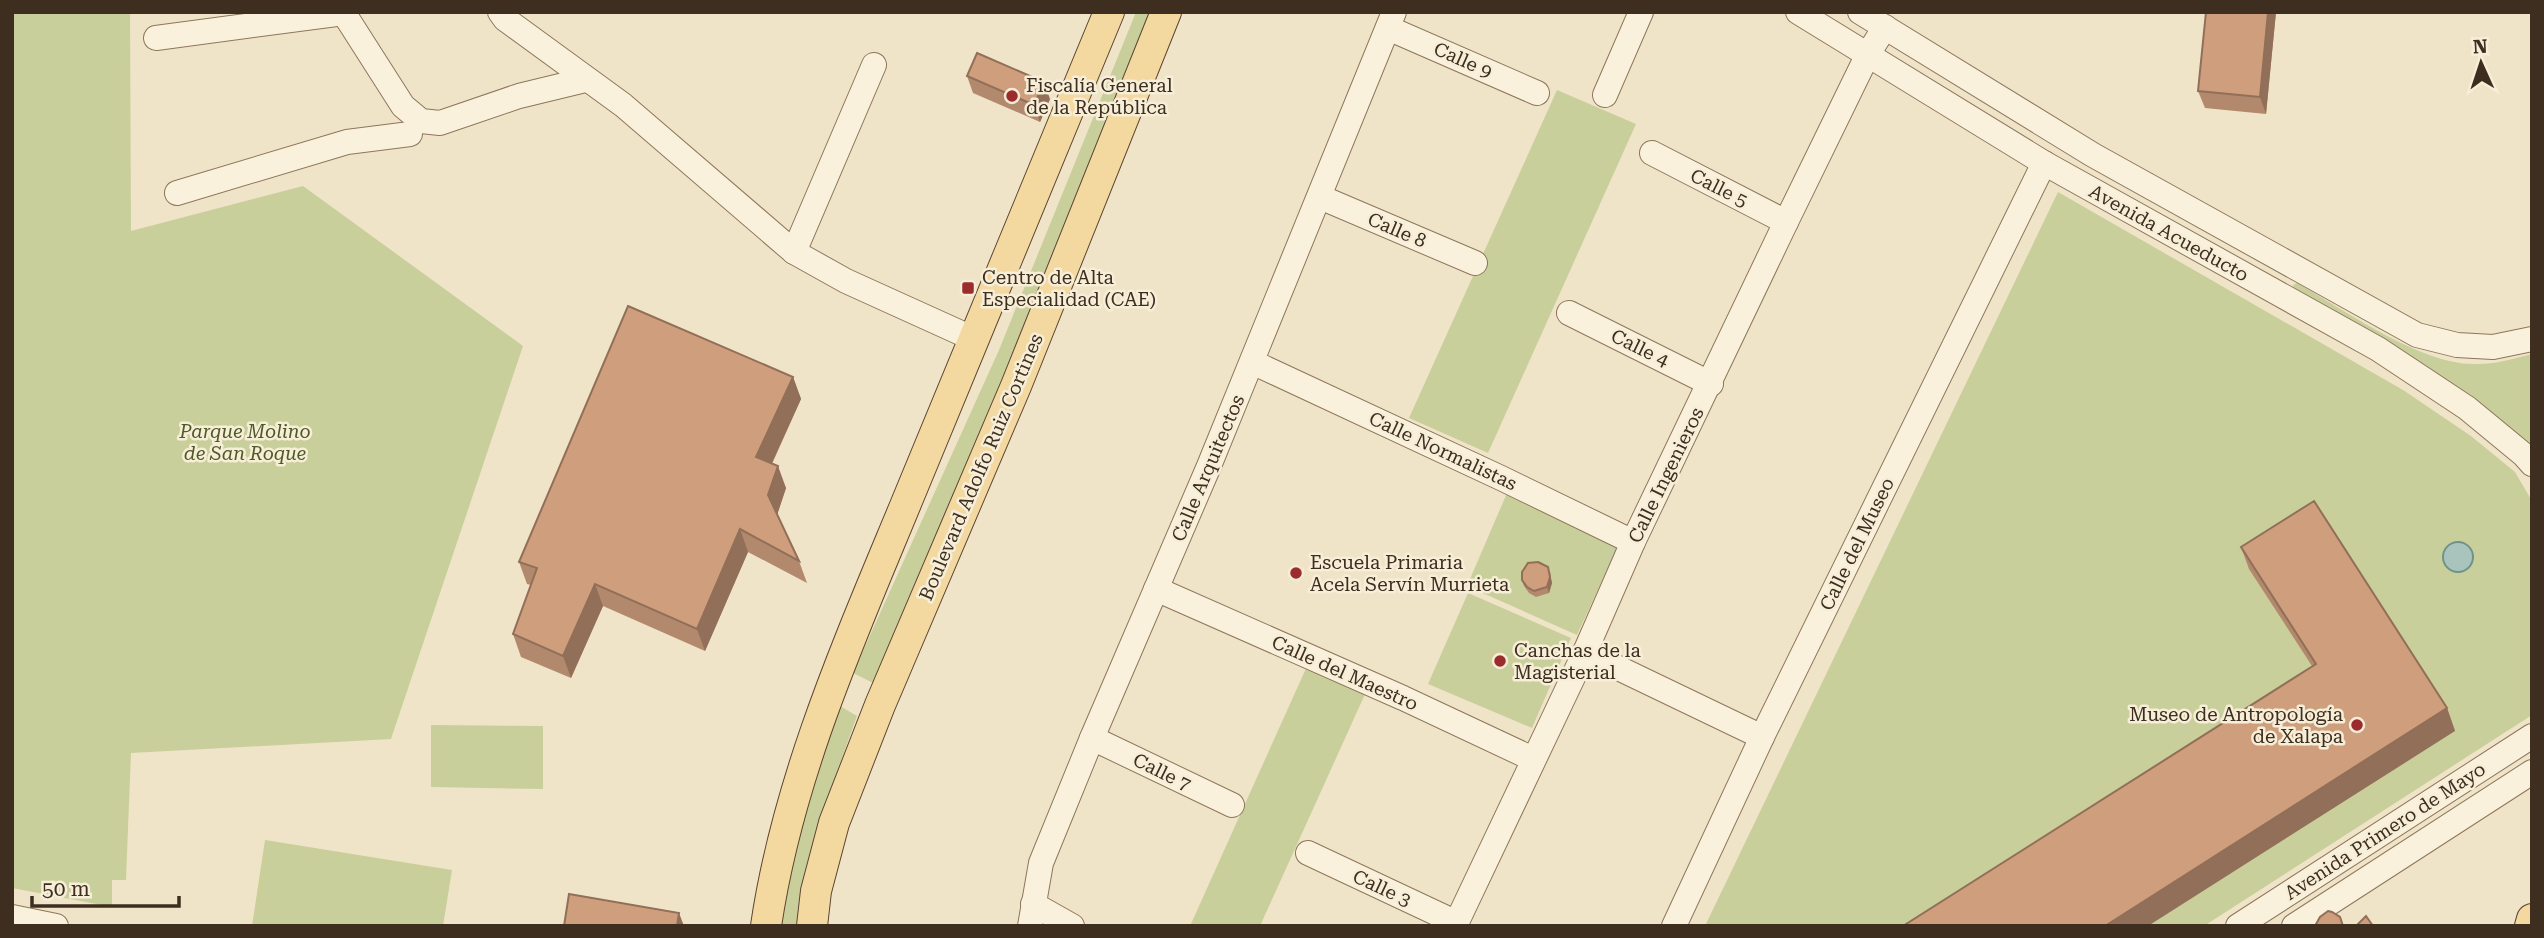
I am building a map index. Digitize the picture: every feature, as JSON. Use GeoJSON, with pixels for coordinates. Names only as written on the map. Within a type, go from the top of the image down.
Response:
{"type":"FeatureCollection","features":[{"type":"Feature","properties":{"kind":"main road"},"geometry":{"type":"LineString","coordinates":[[766,926],[774,872],[791,805],[834,680],[1109,12]]}},
{"type":"Feature","properties":{"kind":"main road","name":"Boulevard Adolfo Ruiz Cortines"},"geometry":{"type":"LineString","coordinates":[[812,926],[816,891],[834,823],[880,705],[1016,386],[1166,12]]}},
{"type":"Feature","properties":{"kind":"main road"},"geometry":{"type":"LineString","coordinates":[[2530,926],[2532,919]]}},
{"type":"Feature","properties":{"kind":"street"},"geometry":{"type":"LineString","coordinates":[[499,12],[623,106],[794,252],[846,281],[974,339]]}},
{"type":"Feature","properties":{"kind":"street"},"geometry":{"type":"LineString","coordinates":[[1605,95],[1641,12]]}},
{"type":"Feature","properties":{"kind":"street","name":"Avenida Acueducto"},"geometry":{"type":"LineString","coordinates":[[1798,12],[2044,163],[2378,349],[2467,408],[2532,464]]}},
{"type":"Feature","properties":{"kind":"street","name":"Avenida Acueducto"},"geometry":{"type":"LineString","coordinates":[[1860,12],[2093,155],[2417,335],[2457,345],[2493,347],[2532,339]]}},
{"type":"Feature","properties":{"kind":"street"},"geometry":{"type":"LineString","coordinates":[[156,38],[344,13],[415,128]]}},
{"type":"Feature","properties":{"kind":"street","name":"Calle 9"},"geometry":{"type":"LineString","coordinates":[[1391,20],[1537,93]]}},
{"type":"Feature","properties":{"kind":"street","name":"Calle Arquitectos"},"geometry":{"type":"LineString","coordinates":[[1032,915],[1041,863],[1252,362],[1391,20]]}},
{"type":"Feature","properties":{"kind":"street","name":"Calle Ingenieros"},"geometry":{"type":"LineString","coordinates":[[1456,924],[1585,652],[1633,542],[1786,222],[1868,54],[1885,27]]}},
{"type":"Feature","properties":{"kind":"street"},"geometry":{"type":"LineString","coordinates":[[794,252],[874,65]]}},
{"type":"Feature","properties":{"kind":"street"},"geometry":{"type":"LineString","coordinates":[[177,193],[347,142],[440,123],[519,96],[585,79]]}},
{"type":"Feature","properties":{"kind":"street"},"geometry":{"type":"LineString","coordinates":[[292,173],[415,128]]}},
{"type":"Feature","properties":{"kind":"street","name":"Calle 5"},"geometry":{"type":"LineString","coordinates":[[1652,153],[1786,222]]}},
{"type":"Feature","properties":{"kind":"street"},"geometry":{"type":"LineString","coordinates":[[2078,182],[2093,155]]}},
{"type":"Feature","properties":{"kind":"street","name":"Calle del Museo"},"geometry":{"type":"LineString","coordinates":[[1674,926],[1762,737],[2044,163]]}},
{"type":"Feature","properties":{"kind":"street","name":"Calle 8"},"geometry":{"type":"LineString","coordinates":[[1320,197],[1475,263]]}},
{"type":"Feature","properties":{"kind":"street"},"geometry":{"type":"LineString","coordinates":[[2274,292],[2291,264]]}},
{"type":"Feature","properties":{"kind":"street","name":"Calle 4"},"geometry":{"type":"LineString","coordinates":[[1569,313],[1711,383]]}},
{"type":"Feature","properties":{"kind":"street","name":"Calle Normalistas"},"geometry":{"type":"LineString","coordinates":[[1252,362],[1633,542]]}},
{"type":"Feature","properties":{"kind":"street","name":"Calle del Maestro"},"geometry":{"type":"LineString","coordinates":[[1156,589],[1403,698],[1533,759]]}},
{"type":"Feature","properties":{"kind":"street"},"geometry":{"type":"LineString","coordinates":[[1585,652],[1762,737]]}},
{"type":"Feature","properties":{"kind":"street","name":"Avenida Primero de Mayo"},"geometry":{"type":"LineString","coordinates":[[2238,926],[2532,736]]}},
{"type":"Feature","properties":{"kind":"street","name":"Calle 7"},"geometry":{"type":"LineString","coordinates":[[1092,738],[1231,805]]}},
{"type":"Feature","properties":{"kind":"street","name":"Avenida Primero de Mayo"},"geometry":{"type":"LineString","coordinates":[[2294,926],[2532,772]]}},
{"type":"Feature","properties":{"kind":"street","name":"Calle 3"},"geometry":{"type":"LineString","coordinates":[[1308,853],[1456,924]]}},
{"type":"Feature","properties":{"kind":"street"},"geometry":{"type":"LineString","coordinates":[[1032,915],[1072,926]]}},
{"type":"Feature","properties":{"kind":"street"},"geometry":{"type":"LineString","coordinates":[[12,917],[56,925]]}},
{"type":"Feature","properties":{"kind":"green space","name":"Parque Molino de San Roque"},"geometry":{"type":"Polygon","coordinates":[[[12,12],[130,12],[131,231],[303,186],[523,346],[391,739],[131,753],[126,880],[112,880],[112,907],[12,888],[12,12]]]}},
{"type":"Feature","properties":{"kind":"green space"},"geometry":{"type":"Polygon","coordinates":[[[1136,12],[1156,12],[877,685],[853,673],[999,350],[1136,12]]]}},
{"type":"Feature","properties":{"kind":"green space"},"geometry":{"type":"Polygon","coordinates":[[[1557,90],[1636,124],[1488,453],[1409,418],[1557,90]]]}},
{"type":"Feature","properties":{"kind":"green space"},"geometry":{"type":"Polygon","coordinates":[[[2058,192],[2403,390],[2471,436],[2515,472],[2532,501],[2532,715],[2204,926],[1705,926],[2058,192]]]}},
{"type":"Feature","properties":{"kind":"green space"},"geometry":{"type":"Polygon","coordinates":[[[2297,283],[2382,333],[2452,362],[2480,364],[2532,354],[2532,448],[2471,395],[2294,290],[2293,285],[2297,283]]]}},
{"type":"Feature","properties":{"kind":"green space"},"geometry":{"type":"Polygon","coordinates":[[[1507,493],[1618,546],[1577,635],[1467,586],[1507,493]]]}},
{"type":"Feature","properties":{"kind":"green space","name":"Canchas de la Magisterial"},"geometry":{"type":"Polygon","coordinates":[[[1468,593],[1571,638],[1532,728],[1428,684],[1468,593]]]}},
{"type":"Feature","properties":{"kind":"green space"},"geometry":{"type":"Polygon","coordinates":[[[1308,664],[1366,692],[1260,926],[1190,926],[1308,664]]]}},
{"type":"Feature","properties":{"kind":"green space"},"geometry":{"type":"Polygon","coordinates":[[[840,706],[857,716],[816,830],[801,926],[776,926],[796,819],[840,706]]]}},
{"type":"Feature","properties":{"kind":"green space"},"geometry":{"type":"Polygon","coordinates":[[[431,725],[543,726],[543,789],[431,787],[431,725]]]}},
{"type":"Feature","properties":{"kind":"green space"},"geometry":{"type":"Polygon","coordinates":[[[265,840],[452,870],[443,926],[252,926],[265,840]]]}},
{"type":"Feature","properties":{"kind":"water"},"geometry":{"type":"Polygon","coordinates":[[[2458,542],[2464,543],[2472,551],[2472,563],[2464,571],[2458,572],[2452,571],[2444,563],[2443,557],[2444,551],[2452,543],[2458,542]]]}},
{"type":"Feature","properties":{"kind":"building"},"geometry":{"type":"Polygon","coordinates":[[[2206,12],[2268,12],[2260,97],[2198,91],[2206,12]]]}},
{"type":"Feature","properties":{"kind":"building"},"geometry":{"type":"Polygon","coordinates":[[[977,53],[1044,82],[1034,105],[967,76],[977,53]]]}},
{"type":"Feature","properties":{"kind":"building"},"geometry":{"type":"Polygon","coordinates":[[[628,306],[793,377],[756,457],[778,466],[768,495],[799,561],[740,529],[697,629],[595,584],[563,656],[513,634],[537,568],[519,562],[628,306]]]}},
{"type":"Feature","properties":{"kind":"building","name":"Museo de Antropología de Xalapa"},"geometry":{"type":"Polygon","coordinates":[[[2314,501],[2447,708],[2105,926],[1903,926],[2316,664],[2241,547],[2314,501]]]}},
{"type":"Feature","properties":{"kind":"building"},"geometry":{"type":"Polygon","coordinates":[[[1538,562],[1548,567],[1550,577],[1547,587],[1534,591],[1522,580],[1522,572],[1528,563],[1538,562]]]}},
{"type":"Feature","properties":{"kind":"building"},"geometry":{"type":"Polygon","coordinates":[[[569,894],[679,913],[677,926],[564,926],[569,894]]]}},
{"type":"Feature","properties":{"kind":"building"},"geometry":{"type":"Polygon","coordinates":[[[2328,911],[2340,917],[2343,926],[2315,926],[2320,917],[2328,911]]]}},
{"type":"Feature","properties":{"kind":"building"},"geometry":{"type":"Polygon","coordinates":[[[2366,916],[2373,926],[2356,926],[2366,916]]]}},
{"type":"Feature","properties":{"kind":"place","name":"Fiscalía General de la República"},"geometry":{"type":"Point","coordinates":[1012,96]}},
{"type":"Feature","properties":{"kind":"place","name":"Centro de Alta Especialidad (CAE)"},"geometry":{"type":"Point","coordinates":[968,288]}},
{"type":"Feature","properties":{"kind":"place","name":"Escuela Primaria Acela Servín Murrieta"},"geometry":{"type":"Point","coordinates":[1296,573]}},
{"type":"Feature","properties":{"kind":"place","name":"Canchas de la Magisterial"},"geometry":{"type":"Point","coordinates":[1500,661]}},
{"type":"Feature","properties":{"kind":"place","name":"Museo de Antropología de Xalapa"},"geometry":{"type":"Point","coordinates":[2357,725]}}]}
